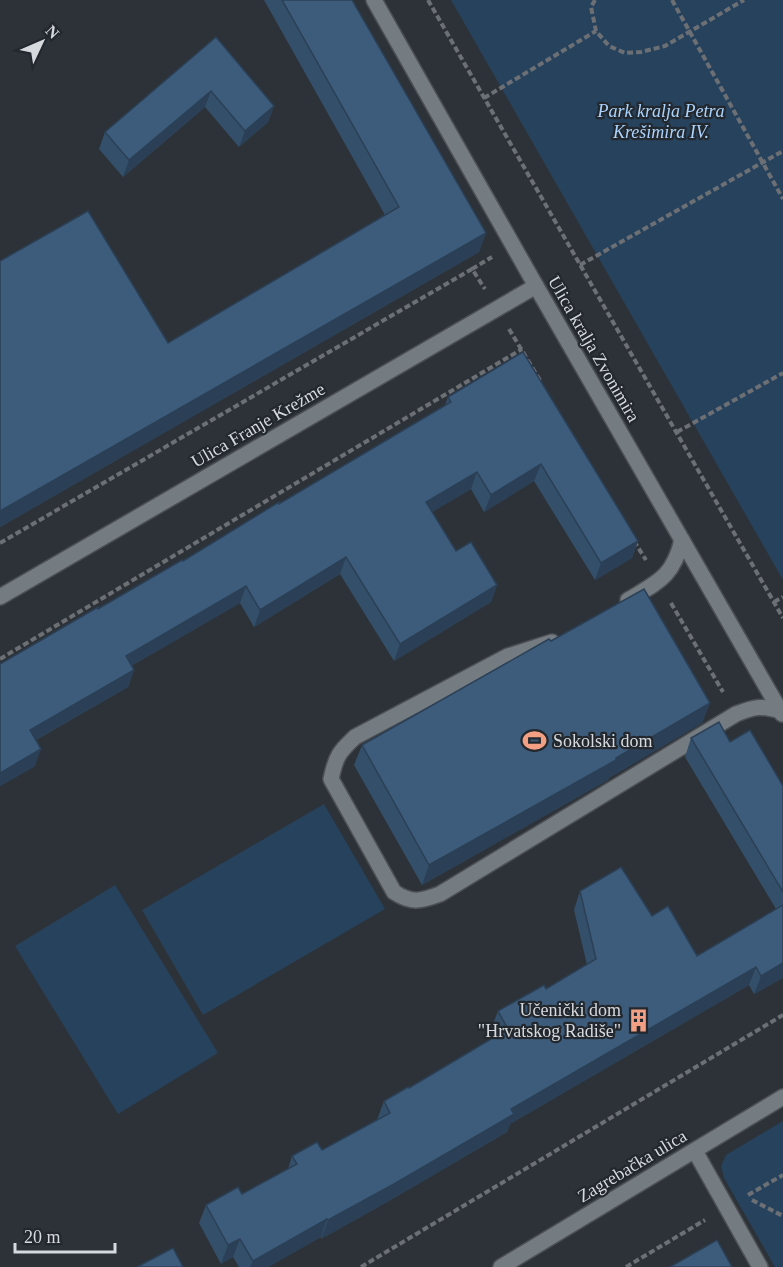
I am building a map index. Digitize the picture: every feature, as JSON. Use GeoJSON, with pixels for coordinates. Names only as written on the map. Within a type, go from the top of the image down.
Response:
{"type":"FeatureCollection","features":[{"type":"Feature","properties":{"kind":"street","name":"Ulica kralja Zvonimira"},"geometry":{"type":"LineString","coordinates":[[374,0],[781,713]]}},
{"type":"Feature","properties":{"kind":"street","name":"Ulica Franje Krežme"},"geometry":{"type":"LineString","coordinates":[[0,597],[536,286]]}},
{"type":"Feature","properties":{"kind":"street"},"geometry":{"type":"LineString","coordinates":[[618,606],[659,582],[672,569],[680,552],[682,540]]}},
{"type":"Feature","properties":{"kind":"street"},"geometry":{"type":"LineString","coordinates":[[568,636],[508,656],[355,737],[341,750],[331,779],[394,892],[405,900],[422,901],[440,894],[736,714],[753,707],[766,707],[781,713]]}},
{"type":"Feature","properties":{"kind":"street","name":"Zagrebačka ulica"},"geometry":{"type":"LineString","coordinates":[[501,1267],[783,1097]]}},
{"type":"Feature","properties":{"kind":"street"},"geometry":{"type":"LineString","coordinates":[[695,1151],[760,1267]]}},
{"type":"Feature","properties":{"kind":"path"},"geometry":{"type":"LineString","coordinates":[[428,0],[783,618]]}},
{"type":"Feature","properties":{"kind":"path"},"geometry":{"type":"LineString","coordinates":[[595,0],[591,7],[596,31],[609,46],[625,53],[665,46],[744,0]]}},
{"type":"Feature","properties":{"kind":"path"},"geometry":{"type":"LineString","coordinates":[[672,0],[783,199]]}},
{"type":"Feature","properties":{"kind":"path"},"geometry":{"type":"LineString","coordinates":[[484,98],[596,31]]}},
{"type":"Feature","properties":{"kind":"path"},"geometry":{"type":"LineString","coordinates":[[580,265],[783,152]]}},
{"type":"Feature","properties":{"kind":"path"},"geometry":{"type":"LineString","coordinates":[[0,543],[472,269],[546,390]]}},
{"type":"Feature","properties":{"kind":"path"},"geometry":{"type":"LineString","coordinates":[[0,659],[522,349]]}},
{"type":"Feature","properties":{"kind":"path"},"geometry":{"type":"LineString","coordinates":[[677,432],[783,373]]}},
{"type":"Feature","properties":{"kind":"path"},"geometry":{"type":"LineString","coordinates":[[629,531],[736,714]]}},
{"type":"Feature","properties":{"kind":"path"},"geometry":{"type":"LineString","coordinates":[[774,602],[783,597]]}},
{"type":"Feature","properties":{"kind":"path"},"geometry":{"type":"LineString","coordinates":[[361,1267],[783,1015]]}},
{"type":"Feature","properties":{"kind":"path"},"geometry":{"type":"LineString","coordinates":[[745,1196],[783,1216]]}},
{"type":"Feature","properties":{"kind":"green space","name":"Park kralja Petra Krešimira IV."},"geometry":{"type":"Polygon","coordinates":[[[451,0],[783,0],[783,580],[451,0]]]}},
{"type":"Feature","properties":{"kind":"green space"},"geometry":{"type":"Polygon","coordinates":[[[324,804],[385,909],[203,1015],[142,910],[324,804]]]}},
{"type":"Feature","properties":{"kind":"green space"},"geometry":{"type":"Polygon","coordinates":[[[115,885],[218,1053],[118,1114],[15,946],[115,885]]]}},
{"type":"Feature","properties":{"kind":"green space"},"geometry":{"type":"Polygon","coordinates":[[[783,1121],[783,1267],[775,1267],[724,1178],[721,1166],[726,1155],[783,1121]]]}},
{"type":"Feature","properties":{"kind":"building"},"geometry":{"type":"Polygon","coordinates":[[[282,0],[352,0],[486,233],[0,511],[0,261],[88,211],[168,343],[399,207],[282,0]]]}},
{"type":"Feature","properties":{"kind":"building"},"geometry":{"type":"Polygon","coordinates":[[[216,37],[274,106],[245,131],[211,91],[129,160],[105,132],[216,37]]]}},
{"type":"Feature","properties":{"kind":"building"},"geometry":{"type":"Polygon","coordinates":[[[523,352],[638,541],[601,563],[541,464],[491,495],[477,472],[426,502],[456,551],[471,542],[497,585],[400,644],[346,557],[260,610],[246,586],[126,656],[134,670],[30,730],[41,749],[0,773],[0,664],[183,561],[451,402],[448,397],[523,352]]]}},
{"type":"Feature","properties":{"kind":"building","name":"Sokolski dom"},"geometry":{"type":"Polygon","coordinates":[[[644,589],[710,703],[616,760],[429,865],[362,745],[549,639],[551,641],[644,589]]]}},
{"type":"Feature","properties":{"kind":"building"},"geometry":{"type":"Polygon","coordinates":[[[719,722],[730,742],[750,730],[783,786],[783,892],[691,738],[719,722]]]}},
{"type":"Feature","properties":{"kind":"building"},"geometry":{"type":"Polygon","coordinates":[[[621,867],[652,916],[668,906],[697,956],[783,905],[783,963],[761,976],[756,967],[511,1109],[514,1114],[394,1184],[253,1261],[240,1239],[228,1245],[206,1205],[238,1187],[242,1194],[297,1164],[292,1156],[317,1142],[322,1150],[390,1113],[384,1101],[508,1029],[498,1011],[544,985],[546,989],[596,959],[580,891],[621,867]]]}},
{"type":"Feature","properties":{"kind":"building"},"geometry":{"type":"Polygon","coordinates":[[[717,1240],[732,1267],[670,1267],[717,1240]]]}},
{"type":"Feature","properties":{"kind":"building"},"geometry":{"type":"Polygon","coordinates":[[[173,1248],[183,1267],[137,1267],[173,1248]]]}},
{"type":"Feature","properties":{"kind":"place","name":"Sokolski dom"},"geometry":{"type":"Point","coordinates":[535,741]}},
{"type":"Feature","properties":{"kind":"place","name":"Učenički dom \"Hrvatskog Radiše\""},"geometry":{"type":"Point","coordinates":[639,1020]}}]}
